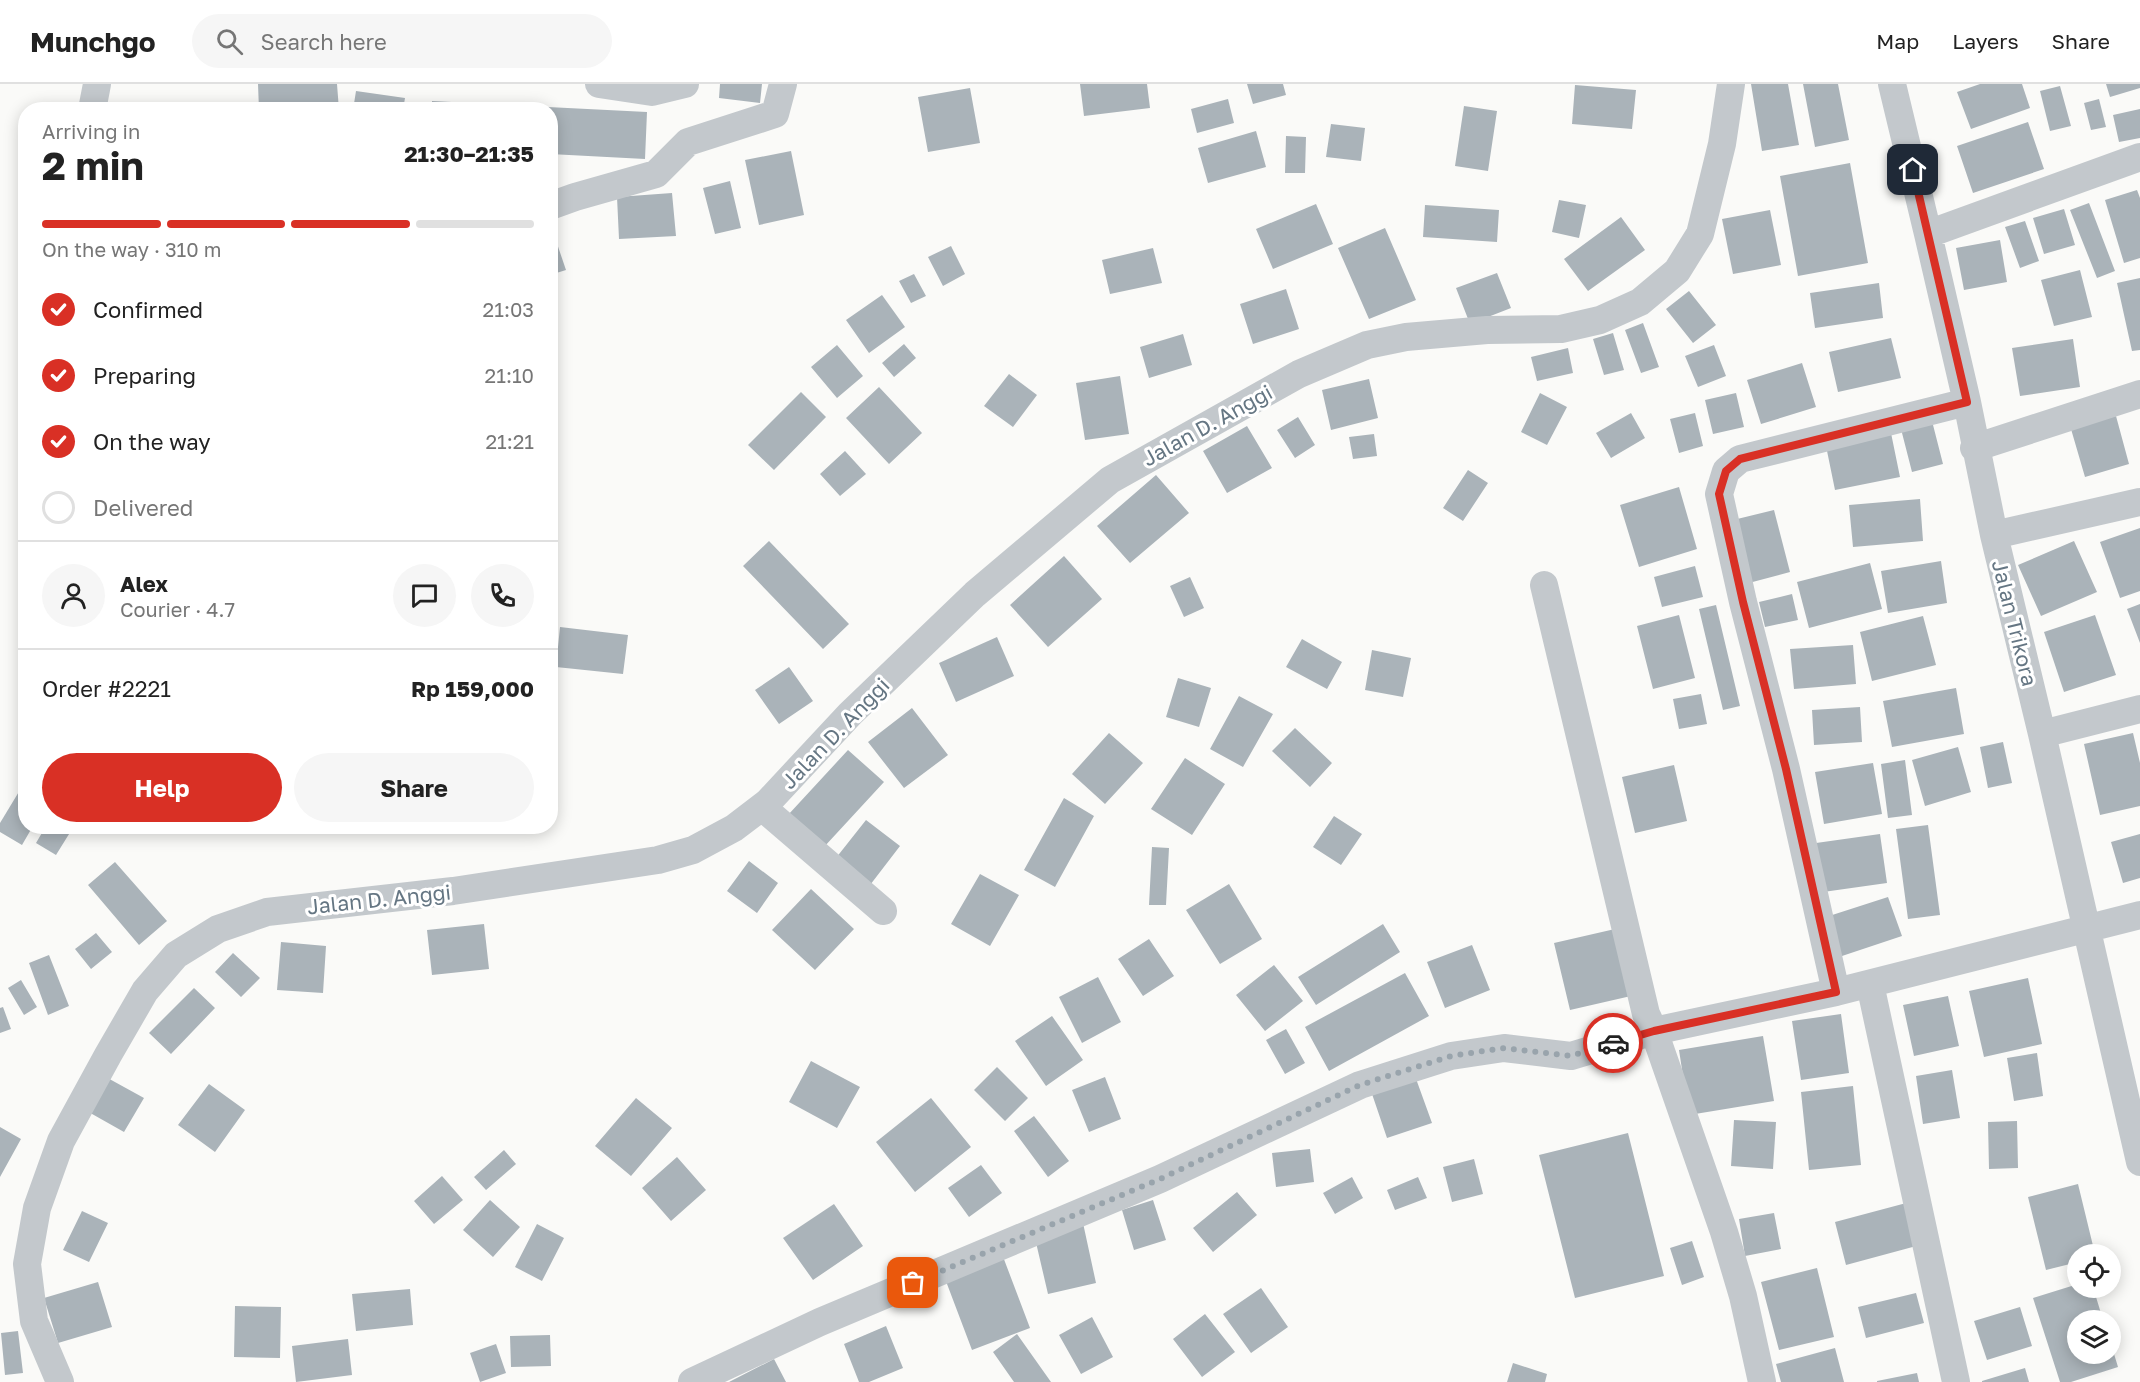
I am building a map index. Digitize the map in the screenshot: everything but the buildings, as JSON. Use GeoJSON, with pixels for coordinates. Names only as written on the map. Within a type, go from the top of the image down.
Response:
{"type":"FeatureCollection","features":[{"type":"Feature","properties":{"kind":"street"},"geometry":{"type":"LineString","coordinates":[[94,102],[97,84]]}},
{"type":"Feature","properties":{"kind":"street"},"geometry":{"type":"LineString","coordinates":[[599,84],[652,92],[685,84]]}},
{"type":"Feature","properties":{"kind":"street"},"geometry":{"type":"LineString","coordinates":[[558,203],[656,174],[688,141],[775,114],[783,84]]}},
{"type":"Feature","properties":{"kind":"street","name":"Jalan D. Anggi"},"geometry":{"type":"LineString","coordinates":[[60,1382],[34,1321],[27,1264],[37,1208],[61,1142],[108,1055],[145,991],[176,955],[218,929],[267,912],[453,891],[658,860],[693,850],[734,828],[762,807],[850,714],[975,594],[1110,480],[1299,374],[1367,345],[1406,337],[1487,330],[1561,329],[1600,320],[1640,302],[1677,271],[1700,234],[1722,144],[1731,84]]}},
{"type":"Feature","properties":{"kind":"street","name":"Jalan Trikora"},"geometry":{"type":"LineString","coordinates":[[1892,84],[2140,1162]]}},
{"type":"Feature","properties":{"kind":"street"},"geometry":{"type":"LineString","coordinates":[[1928,234],[2140,158]]}},
{"type":"Feature","properties":{"kind":"street"},"geometry":{"type":"LineString","coordinates":[[1974,448],[2140,394]]}},
{"type":"Feature","properties":{"kind":"street"},"geometry":{"type":"LineString","coordinates":[[1836,992],[1786,769],[1743,602],[1719,494],[1726,471],[1740,459],[1967,402]]}},
{"type":"Feature","properties":{"kind":"street"},"geometry":{"type":"LineString","coordinates":[[1994,535],[2140,502]]}},
{"type":"Feature","properties":{"kind":"street"},"geometry":{"type":"LineString","coordinates":[[1544,585],[1646,1014],[1654,1031],[1724,1232],[1743,1296],[1762,1382]]}},
{"type":"Feature","properties":{"kind":"street"},"geometry":{"type":"LineString","coordinates":[[2042,734],[2140,709]]}},
{"type":"Feature","properties":{"kind":"street"},"geometry":{"type":"LineString","coordinates":[[762,807],[883,911]]}},
{"type":"Feature","properties":{"kind":"street"},"geometry":{"type":"LineString","coordinates":[[692,1382],[820,1322],[1160,1179],[1360,1085],[1451,1056],[1504,1048],[1571,1056],[1654,1031],[1836,992],[2140,915]]}},
{"type":"Feature","properties":{"kind":"street"},"geometry":{"type":"LineString","coordinates":[[1869,984],[1956,1382]]}},
{"type":"Feature","properties":{"kind":"way so far"},"geometry":{"type":"LineString","coordinates":[[913,1283],[1160,1179],[1360,1085],[1451,1056],[1504,1048],[1571,1056],[1613,1043]]}},
{"type":"Feature","properties":{"kind":"route"},"geometry":{"type":"LineString","coordinates":[[1613,1043],[1654,1031],[1836,992],[1786,769],[1743,602],[1719,494],[1726,471],[1740,459],[1793,448],[1967,402],[1913,170]]}}]}
